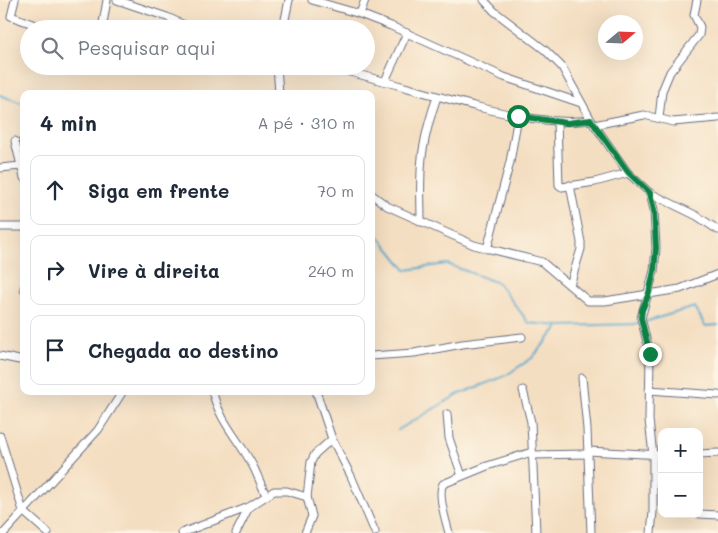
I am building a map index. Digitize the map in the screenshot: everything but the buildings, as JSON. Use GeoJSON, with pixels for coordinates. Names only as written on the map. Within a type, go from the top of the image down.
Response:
{"type":"FeatureCollection","features":[{"type":"Feature","properties":{"kind":"street"},"geometry":{"type":"LineString","coordinates":[[15,0],[11,16],[22,20]]}},
{"type":"Feature","properties":{"kind":"street"},"geometry":{"type":"LineString","coordinates":[[104,20],[107,0]]}},
{"type":"Feature","properties":{"kind":"street"},"geometry":{"type":"LineString","coordinates":[[117,0],[173,20]]}},
{"type":"Feature","properties":{"kind":"street"},"geometry":{"type":"LineString","coordinates":[[284,20],[289,0]]}},
{"type":"Feature","properties":{"kind":"street"},"geometry":{"type":"LineString","coordinates":[[312,0],[375,20]]}},
{"type":"Feature","properties":{"kind":"street"},"geometry":{"type":"LineString","coordinates":[[360,14],[365,0]]}},
{"type":"Feature","properties":{"kind":"street"},"geometry":{"type":"LineString","coordinates":[[484,0],[494,11],[545,50],[562,67],[593,123],[628,172],[650,193],[697,216],[718,230]]}},
{"type":"Feature","properties":{"kind":"street"},"geometry":{"type":"LineString","coordinates":[[659,118],[662,91],[670,72],[699,35],[700,27],[694,14],[697,0]]}},
{"type":"Feature","properties":{"kind":"street"},"geometry":{"type":"LineString","coordinates":[[375,20],[504,77],[581,103]]}},
{"type":"Feature","properties":{"kind":"street"},"geometry":{"type":"LineString","coordinates":[[385,81],[406,33]]}},
{"type":"Feature","properties":{"kind":"street"},"geometry":{"type":"LineString","coordinates":[[278,75],[279,90]]}},
{"type":"Feature","properties":{"kind":"street"},"geometry":{"type":"LineString","coordinates":[[362,75],[518,116],[557,121],[593,123],[644,115],[678,122],[718,118]]}},
{"type":"Feature","properties":{"kind":"street"},"geometry":{"type":"LineString","coordinates":[[421,222],[420,186],[422,152],[426,131],[437,96]]}},
{"type":"Feature","properties":{"kind":"street"},"geometry":{"type":"LineString","coordinates":[[487,249],[510,162],[518,116]]}},
{"type":"Feature","properties":{"kind":"street"},"geometry":{"type":"LineString","coordinates":[[557,121],[558,182],[562,187],[595,182],[628,172]]}},
{"type":"Feature","properties":{"kind":"street"},"geometry":{"type":"LineString","coordinates":[[15,141],[20,162]]}},
{"type":"Feature","properties":{"kind":"street"},"geometry":{"type":"LineString","coordinates":[[0,168],[20,166]]}},
{"type":"Feature","properties":{"kind":"street"},"geometry":{"type":"LineString","coordinates":[[570,186],[581,242],[581,249],[570,285]]}},
{"type":"Feature","properties":{"kind":"street"},"geometry":{"type":"LineString","coordinates":[[650,193],[654,210],[656,248],[654,271],[641,318],[650,354],[649,420],[653,455],[653,512],[650,533]]}},
{"type":"Feature","properties":{"kind":"street"},"geometry":{"type":"LineString","coordinates":[[375,197],[387,206],[474,245],[536,260],[549,267],[584,299],[594,302],[690,286],[718,274]]}},
{"type":"Feature","properties":{"kind":"street"},"geometry":{"type":"LineString","coordinates":[[0,227],[20,227]]}},
{"type":"Feature","properties":{"kind":"street"},"geometry":{"type":"LineString","coordinates":[[375,356],[414,353],[462,344],[522,337]]}},
{"type":"Feature","properties":{"kind":"street"},"geometry":{"type":"LineString","coordinates":[[0,356],[20,360]]}},
{"type":"Feature","properties":{"kind":"street"},"geometry":{"type":"LineString","coordinates":[[582,378],[588,452],[591,533]]}},
{"type":"Feature","properties":{"kind":"street"},"geometry":{"type":"LineString","coordinates":[[522,390],[531,422],[536,533]]}},
{"type":"Feature","properties":{"kind":"street"},"geometry":{"type":"LineString","coordinates":[[649,390],[718,395]]}},
{"type":"Feature","properties":{"kind":"street"},"geometry":{"type":"LineString","coordinates":[[4,533],[98,430],[120,395]]}},
{"type":"Feature","properties":{"kind":"street"},"geometry":{"type":"LineString","coordinates":[[213,395],[225,425],[253,467],[266,495]]}},
{"type":"Feature","properties":{"kind":"street"},"geometry":{"type":"LineString","coordinates":[[317,395],[332,439],[351,476],[375,532]]}},
{"type":"Feature","properties":{"kind":"street"},"geometry":{"type":"LineString","coordinates":[[447,414],[449,438],[462,476]]}},
{"type":"Feature","properties":{"kind":"street"},"geometry":{"type":"LineString","coordinates":[[0,436],[2,451],[23,511],[48,533]]}},
{"type":"Feature","properties":{"kind":"street"},"geometry":{"type":"LineString","coordinates":[[305,533],[312,516],[307,497],[311,462],[315,454],[332,439]]}},
{"type":"Feature","properties":{"kind":"street"},"geometry":{"type":"LineString","coordinates":[[448,533],[441,488],[443,484],[462,476],[532,453],[588,452],[658,455]]}},
{"type":"Feature","properties":{"kind":"street"},"geometry":{"type":"LineString","coordinates":[[703,454],[718,453]]}},
{"type":"Feature","properties":{"kind":"street"},"geometry":{"type":"LineString","coordinates":[[182,533],[249,507],[274,491],[287,491],[307,497]]}},
{"type":"Feature","properties":{"kind":"street"},"geometry":{"type":"LineString","coordinates":[[236,533],[249,507]]}},
{"type":"Feature","properties":{"kind":"street"},"geometry":{"type":"LineString","coordinates":[[653,512],[658,512]]}},
{"type":"Feature","properties":{"kind":"street"},"geometry":{"type":"LineString","coordinates":[[703,514],[718,515]]}},
{"type":"Feature","properties":{"kind":"waterway"},"geometry":{"type":"LineString","coordinates":[[0,95],[20,102]]}},
{"type":"Feature","properties":{"kind":"waterway"},"geometry":{"type":"LineString","coordinates":[[375,232],[406,270],[447,264],[498,283],[529,323],[559,326],[640,324]]}},
{"type":"Feature","properties":{"kind":"waterway"},"geometry":{"type":"LineString","coordinates":[[644,322],[695,307],[705,326],[718,325]]}},
{"type":"Feature","properties":{"kind":"waterway"},"geometry":{"type":"LineString","coordinates":[[398,430],[457,395],[505,376],[532,358],[559,326]]}},
{"type":"Feature","properties":{"kind":"route"},"geometry":{"type":"LineString","coordinates":[[518,116],[567,123],[591,120],[628,172],[650,193],[654,210],[656,248],[654,271],[641,318],[642,329],[649,345],[650,354]]}}]}
